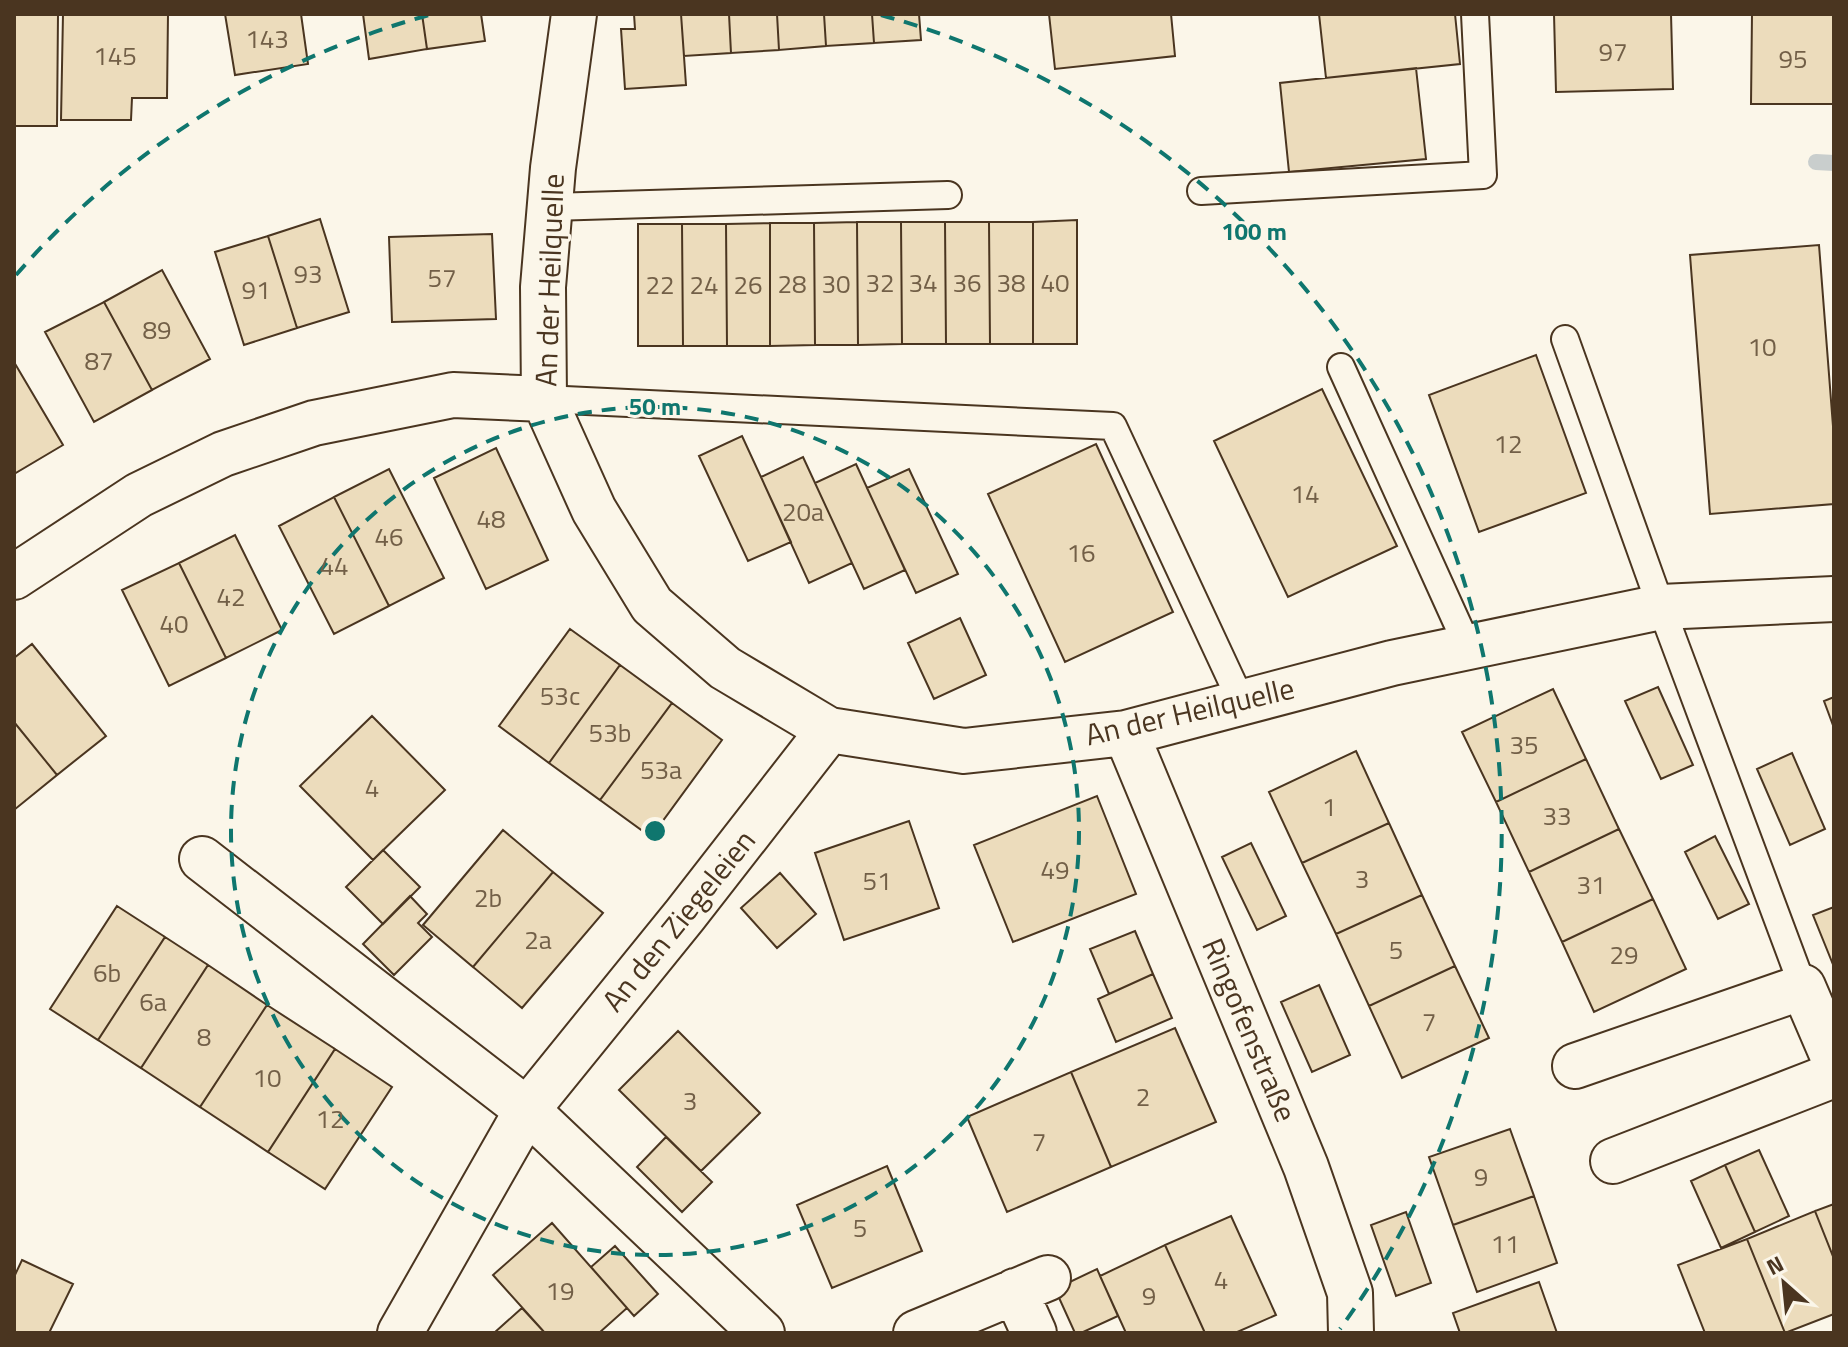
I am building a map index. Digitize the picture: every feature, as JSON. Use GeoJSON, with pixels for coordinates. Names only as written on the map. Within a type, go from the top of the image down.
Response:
{"type":"FeatureCollection","features":[{"type":"Feature","properties":{"kind":"street","name":"An der Heilquelle"},"geometry":{"type":"LineString","coordinates":[[574,14],[553,168],[543,287],[544,399],[594,510],[652,605],[725,668],[829,730],[964,751],[1126,733],[1392,663],[1661,607],[1834,599]]}},
{"type":"Feature","properties":{"kind":"street"},"geometry":{"type":"LineString","coordinates":[[14,577],[139,495],[223,454],[314,423],[453,395],[544,399]]}},
{"type":"Feature","properties":{"kind":"street","name":"An den Ziegeleien"},"geometry":{"type":"LineString","coordinates":[[400,1333],[527,1110],[829,730]]}},
{"type":"Feature","properties":{"kind":"street","name":"Ringofenstraße"},"geometry":{"type":"LineString","coordinates":[[1126,733],[1306,1167],[1350,1293],[1351,1333]]}},
{"type":"Feature","properties":{"kind":"street"},"geometry":{"type":"LineString","coordinates":[[202,859],[527,1110],[762,1333]]}},
{"type":"Feature","properties":{"kind":"street"},"geometry":{"type":"LineString","coordinates":[[1575,1066],[1803,987],[1834,1059]]}},
{"type":"Feature","properties":{"kind":"street"},"geometry":{"type":"LineString","coordinates":[[1613,1161],[1834,1075]]}},
{"type":"Feature","properties":{"kind":"street"},"geometry":{"type":"LineString","coordinates":[[916,1333],[1032,1284],[1034,1333]]}},
{"type":"Feature","properties":{"kind":"lane"},"geometry":{"type":"LineString","coordinates":[[1201,191],[1483,175],[1475,14]]}},
{"type":"Feature","properties":{"kind":"lane"},"geometry":{"type":"LineString","coordinates":[[551,207],[948,195]]}},
{"type":"Feature","properties":{"kind":"lane"},"geometry":{"type":"LineString","coordinates":[[1565,339],[1803,987]]}},
{"type":"Feature","properties":{"kind":"lane"},"geometry":{"type":"LineString","coordinates":[[1341,367],[1468,647]]}},
{"type":"Feature","properties":{"kind":"lane"},"geometry":{"type":"LineString","coordinates":[[544,399],[1113,426],[1242,703]]}},
{"type":"Feature","properties":{"kind":"building"},"geometry":{"type":"Polygon","coordinates":[[[14,14],[58,14],[57,126],[14,126],[14,14]]]}},
{"type":"Feature","properties":{"kind":"building"},"geometry":{"type":"Polygon","coordinates":[[[63,14],[168,14],[167,98],[132,98],[131,120],[61,120],[63,14]]]}},
{"type":"Feature","properties":{"kind":"building"},"geometry":{"type":"Polygon","coordinates":[[[225,14],[301,14],[308,64],[235,75],[225,14]]]}},
{"type":"Feature","properties":{"kind":"building"},"geometry":{"type":"Polygon","coordinates":[[[363,14],[422,14],[427,49],[369,59],[363,14]]]}},
{"type":"Feature","properties":{"kind":"building"},"geometry":{"type":"Polygon","coordinates":[[[422,14],[481,14],[485,41],[427,49],[422,14]]]}},
{"type":"Feature","properties":{"kind":"building"},"geometry":{"type":"Polygon","coordinates":[[[634,14],[681,14],[686,85],[625,89],[621,29],[635,29],[634,14]]]}},
{"type":"Feature","properties":{"kind":"building"},"geometry":{"type":"Polygon","coordinates":[[[681,14],[729,14],[731,53],[684,56],[681,14]]]}},
{"type":"Feature","properties":{"kind":"building"},"geometry":{"type":"Polygon","coordinates":[[[729,14],[777,14],[779,50],[731,53],[729,14]]]}},
{"type":"Feature","properties":{"kind":"building"},"geometry":{"type":"Polygon","coordinates":[[[777,14],[824,14],[826,46],[779,50],[777,14]]]}},
{"type":"Feature","properties":{"kind":"building"},"geometry":{"type":"Polygon","coordinates":[[[824,14],[872,14],[874,43],[826,46],[824,14]]]}},
{"type":"Feature","properties":{"kind":"building"},"geometry":{"type":"Polygon","coordinates":[[[872,14],[919,14],[921,40],[874,43],[872,14]]]}},
{"type":"Feature","properties":{"kind":"building"},"geometry":{"type":"Polygon","coordinates":[[[1049,14],[1171,14],[1175,56],[1055,69],[1049,14]]]}},
{"type":"Feature","properties":{"kind":"building"},"geometry":{"type":"Polygon","coordinates":[[[1319,14],[1455,14],[1460,64],[1326,78],[1319,14]]]}},
{"type":"Feature","properties":{"kind":"building"},"geometry":{"type":"Polygon","coordinates":[[[1554,14],[1671,14],[1673,89],[1556,92],[1554,14]]]}},
{"type":"Feature","properties":{"kind":"building"},"geometry":{"type":"Polygon","coordinates":[[[1752,14],[1834,14],[1834,104],[1751,104],[1752,14]]]}},
{"type":"Feature","properties":{"kind":"building"},"geometry":{"type":"Polygon","coordinates":[[[1416,68],[1426,159],[1289,172],[1280,83],[1416,68]]]}},
{"type":"Feature","properties":{"kind":"building"},"geometry":{"type":"Polygon","coordinates":[[[320,219],[349,312],[297,328],[268,236],[320,219]]]}},
{"type":"Feature","properties":{"kind":"building"},"geometry":{"type":"Polygon","coordinates":[[[1077,220],[1077,344],[1033,344],[1033,222],[1077,220]]]}},
{"type":"Feature","properties":{"kind":"building"},"geometry":{"type":"Polygon","coordinates":[[[857,222],[901,222],[902,344],[858,345],[857,222]]]}},
{"type":"Feature","properties":{"kind":"building"},"geometry":{"type":"Polygon","coordinates":[[[857,222],[858,345],[815,345],[814,223],[857,222]]]}},
{"type":"Feature","properties":{"kind":"building"},"geometry":{"type":"Polygon","coordinates":[[[901,222],[945,222],[946,344],[902,344],[901,222]]]}},
{"type":"Feature","properties":{"kind":"building"},"geometry":{"type":"Polygon","coordinates":[[[945,222],[989,222],[990,344],[946,344],[945,222]]]}},
{"type":"Feature","properties":{"kind":"building"},"geometry":{"type":"Polygon","coordinates":[[[989,222],[1033,222],[1033,344],[990,344],[989,222]]]}},
{"type":"Feature","properties":{"kind":"building"},"geometry":{"type":"Polygon","coordinates":[[[770,223],[814,223],[815,345],[770,346],[770,223]]]}},
{"type":"Feature","properties":{"kind":"building"},"geometry":{"type":"Polygon","coordinates":[[[770,223],[770,346],[727,346],[726,224],[770,223]]]}},
{"type":"Feature","properties":{"kind":"building"},"geometry":{"type":"Polygon","coordinates":[[[638,224],[682,224],[683,346],[638,346],[638,224]]]}},
{"type":"Feature","properties":{"kind":"building"},"geometry":{"type":"Polygon","coordinates":[[[682,224],[726,224],[727,346],[683,346],[682,224]]]}},
{"type":"Feature","properties":{"kind":"building"},"geometry":{"type":"Polygon","coordinates":[[[492,234],[496,319],[392,322],[389,237],[492,234]]]}},
{"type":"Feature","properties":{"kind":"building"},"geometry":{"type":"Polygon","coordinates":[[[268,236],[297,328],[244,345],[215,252],[268,236]]]}},
{"type":"Feature","properties":{"kind":"building"},"geometry":{"type":"Polygon","coordinates":[[[1819,245],[1834,439],[1834,504],[1710,514],[1690,255],[1819,245]]]}},
{"type":"Feature","properties":{"kind":"building"},"geometry":{"type":"Polygon","coordinates":[[[162,270],[210,359],[152,390],[104,302],[162,270]]]}},
{"type":"Feature","properties":{"kind":"building"},"geometry":{"type":"Polygon","coordinates":[[[104,302],[152,390],[94,422],[45,332],[104,302]]]}},
{"type":"Feature","properties":{"kind":"building"},"geometry":{"type":"Polygon","coordinates":[[[1536,355],[1586,493],[1479,532],[1429,395],[1536,355]]]}},
{"type":"Feature","properties":{"kind":"building"},"geometry":{"type":"Polygon","coordinates":[[[14,362],[63,445],[14,474],[14,362]]]}},
{"type":"Feature","properties":{"kind":"building"},"geometry":{"type":"Polygon","coordinates":[[[1322,389],[1397,546],[1288,597],[1214,441],[1322,389]]]}},
{"type":"Feature","properties":{"kind":"building"},"geometry":{"type":"Polygon","coordinates":[[[742,436],[791,542],[748,561],[699,456],[742,436]]]}},
{"type":"Feature","properties":{"kind":"building"},"geometry":{"type":"Polygon","coordinates":[[[1096,444],[1173,612],[1065,662],[988,494],[1096,444]]]}},
{"type":"Feature","properties":{"kind":"building"},"geometry":{"type":"Polygon","coordinates":[[[496,448],[548,560],[486,589],[434,478],[496,448]]]}},
{"type":"Feature","properties":{"kind":"building"},"geometry":{"type":"Polygon","coordinates":[[[803,457],[852,563],[809,583],[761,477],[803,457]]]}},
{"type":"Feature","properties":{"kind":"building"},"geometry":{"type":"Polygon","coordinates":[[[856,464],[905,570],[864,589],[815,483],[856,464]]]}},
{"type":"Feature","properties":{"kind":"building"},"geometry":{"type":"Polygon","coordinates":[[[389,469],[444,578],[389,606],[334,497],[389,469]]]}},
{"type":"Feature","properties":{"kind":"building"},"geometry":{"type":"Polygon","coordinates":[[[909,469],[958,574],[916,593],[867,488],[909,469]]]}},
{"type":"Feature","properties":{"kind":"building"},"geometry":{"type":"Polygon","coordinates":[[[334,497],[389,606],[334,634],[279,526],[334,497]]]}},
{"type":"Feature","properties":{"kind":"building"},"geometry":{"type":"Polygon","coordinates":[[[235,535],[282,630],[226,658],[179,563],[235,535]]]}},
{"type":"Feature","properties":{"kind":"building"},"geometry":{"type":"Polygon","coordinates":[[[179,563],[226,658],[169,686],[122,590],[179,563]]]}},
{"type":"Feature","properties":{"kind":"building"},"geometry":{"type":"Polygon","coordinates":[[[960,618],[986,675],[934,699],[908,643],[960,618]]]}},
{"type":"Feature","properties":{"kind":"building"},"geometry":{"type":"Polygon","coordinates":[[[570,629],[620,665],[549,763],[499,726],[570,629]]]}},
{"type":"Feature","properties":{"kind":"building"},"geometry":{"type":"Polygon","coordinates":[[[32,644],[106,736],[57,775],[14,722],[14,658],[32,644]]]}},
{"type":"Feature","properties":{"kind":"building"},"geometry":{"type":"Polygon","coordinates":[[[620,665],[672,703],[600,800],[549,763],[620,665]]]}},
{"type":"Feature","properties":{"kind":"building"},"geometry":{"type":"Polygon","coordinates":[[[1658,687],[1693,765],[1661,779],[1625,701],[1658,687]]]}},
{"type":"Feature","properties":{"kind":"building"},"geometry":{"type":"Polygon","coordinates":[[[1553,689],[1586,759],[1496,802],[1462,732],[1553,689]]]}},
{"type":"Feature","properties":{"kind":"building"},"geometry":{"type":"Polygon","coordinates":[[[1834,697],[1834,728],[1824,701],[1834,697]]]}},
{"type":"Feature","properties":{"kind":"building"},"geometry":{"type":"Polygon","coordinates":[[[672,703],[722,740],[651,837],[600,800],[672,703]]]}},
{"type":"Feature","properties":{"kind":"building"},"geometry":{"type":"Polygon","coordinates":[[[372,716],[445,790],[373,860],[300,786],[372,716]]]}},
{"type":"Feature","properties":{"kind":"building"},"geometry":{"type":"Polygon","coordinates":[[[14,722],[57,775],[14,810],[14,722]]]}},
{"type":"Feature","properties":{"kind":"building"},"geometry":{"type":"Polygon","coordinates":[[[1356,751],[1389,823],[1302,863],[1269,792],[1356,751]]]}},
{"type":"Feature","properties":{"kind":"building"},"geometry":{"type":"Polygon","coordinates":[[[1792,753],[1825,829],[1790,845],[1757,769],[1792,753]]]}},
{"type":"Feature","properties":{"kind":"building"},"geometry":{"type":"Polygon","coordinates":[[[1586,759],[1619,829],[1529,872],[1496,802],[1586,759]]]}},
{"type":"Feature","properties":{"kind":"building"},"geometry":{"type":"Polygon","coordinates":[[[1097,796],[1136,894],[1013,942],[974,845],[1097,796]]]}},
{"type":"Feature","properties":{"kind":"building"},"geometry":{"type":"Polygon","coordinates":[[[909,821],[939,908],[844,940],[815,853],[909,821]]]}},
{"type":"Feature","properties":{"kind":"building"},"geometry":{"type":"Polygon","coordinates":[[[1389,823],[1422,895],[1336,934],[1302,863],[1389,823]]]}},
{"type":"Feature","properties":{"kind":"building"},"geometry":{"type":"Polygon","coordinates":[[[1619,829],[1653,899],[1562,942],[1529,872],[1619,829]]]}},
{"type":"Feature","properties":{"kind":"building"},"geometry":{"type":"Polygon","coordinates":[[[503,830],[553,872],[473,967],[423,925],[503,830]]]}},
{"type":"Feature","properties":{"kind":"building"},"geometry":{"type":"Polygon","coordinates":[[[1715,836],[1749,904],[1718,919],[1685,852],[1715,836]]]}},
{"type":"Feature","properties":{"kind":"building"},"geometry":{"type":"Polygon","coordinates":[[[1251,843],[1286,916],[1257,930],[1222,857],[1251,843]]]}},
{"type":"Feature","properties":{"kind":"building"},"geometry":{"type":"Polygon","coordinates":[[[383,850],[420,887],[383,924],[346,887],[383,850]]]}},
{"type":"Feature","properties":{"kind":"building"},"geometry":{"type":"Polygon","coordinates":[[[553,872],[603,913],[522,1008],[473,967],[553,872]]]}},
{"type":"Feature","properties":{"kind":"building"},"geometry":{"type":"Polygon","coordinates":[[[780,873],[816,914],[777,948],[741,908],[780,873]]]}},
{"type":"Feature","properties":{"kind":"building"},"geometry":{"type":"Polygon","coordinates":[[[1422,895],[1455,966],[1369,1006],[1336,934],[1422,895]]]}},
{"type":"Feature","properties":{"kind":"building"},"geometry":{"type":"Polygon","coordinates":[[[410,896],[427,914],[418,923],[432,937],[394,975],[363,944],[410,896]]]}},
{"type":"Feature","properties":{"kind":"building"},"geometry":{"type":"Polygon","coordinates":[[[1653,899],[1686,969],[1594,1012],[1562,942],[1653,899]]]}},
{"type":"Feature","properties":{"kind":"building"},"geometry":{"type":"Polygon","coordinates":[[[117,906],[165,937],[98,1040],[50,1009],[117,906]]]}},
{"type":"Feature","properties":{"kind":"building"},"geometry":{"type":"Polygon","coordinates":[[[1834,907],[1834,967],[1813,915],[1834,907]]]}},
{"type":"Feature","properties":{"kind":"building"},"geometry":{"type":"Polygon","coordinates":[[[1135,931],[1153,974],[1109,994],[1090,949],[1135,931]]]}},
{"type":"Feature","properties":{"kind":"building"},"geometry":{"type":"Polygon","coordinates":[[[165,937],[208,965],[141,1068],[98,1040],[165,937]]]}},
{"type":"Feature","properties":{"kind":"building"},"geometry":{"type":"Polygon","coordinates":[[[208,965],[267,1005],[200,1107],[141,1068],[208,965]]]}},
{"type":"Feature","properties":{"kind":"building"},"geometry":{"type":"Polygon","coordinates":[[[1455,966],[1489,1038],[1402,1078],[1369,1006],[1455,966]]]}},
{"type":"Feature","properties":{"kind":"building"},"geometry":{"type":"Polygon","coordinates":[[[1153,974],[1172,1018],[1116,1042],[1098,999],[1153,974]]]}},
{"type":"Feature","properties":{"kind":"building"},"geometry":{"type":"Polygon","coordinates":[[[1319,985],[1350,1055],[1312,1072],[1281,1002],[1319,985]]]}},
{"type":"Feature","properties":{"kind":"building"},"geometry":{"type":"Polygon","coordinates":[[[267,1005],[335,1049],[268,1152],[200,1107],[267,1005]]]}},
{"type":"Feature","properties":{"kind":"building"},"geometry":{"type":"Polygon","coordinates":[[[1175,1028],[1216,1122],[1111,1167],[1071,1072],[1175,1028]]]}},
{"type":"Feature","properties":{"kind":"building"},"geometry":{"type":"Polygon","coordinates":[[[678,1031],[760,1113],[701,1171],[619,1090],[678,1031]]]}},
{"type":"Feature","properties":{"kind":"building"},"geometry":{"type":"Polygon","coordinates":[[[335,1049],[392,1087],[325,1189],[268,1152],[335,1049]]]}},
{"type":"Feature","properties":{"kind":"building"},"geometry":{"type":"Polygon","coordinates":[[[1071,1072],[1111,1167],[1007,1212],[967,1117],[1071,1072]]]}},
{"type":"Feature","properties":{"kind":"building"},"geometry":{"type":"Polygon","coordinates":[[[1510,1129],[1534,1196],[1453,1225],[1429,1157],[1510,1129]]]}},
{"type":"Feature","properties":{"kind":"building"},"geometry":{"type":"Polygon","coordinates":[[[666,1137],[712,1182],[682,1212],[637,1167],[666,1137]]]}},
{"type":"Feature","properties":{"kind":"building"},"geometry":{"type":"Polygon","coordinates":[[[1759,1150],[1789,1216],[1755,1232],[1725,1165],[1759,1150]]]}},
{"type":"Feature","properties":{"kind":"building"},"geometry":{"type":"Polygon","coordinates":[[[1725,1165],[1755,1232],[1721,1248],[1691,1181],[1725,1165]]]}},
{"type":"Feature","properties":{"kind":"building"},"geometry":{"type":"Polygon","coordinates":[[[887,1166],[922,1251],[832,1288],[797,1205],[887,1166]]]}},
{"type":"Feature","properties":{"kind":"building"},"geometry":{"type":"Polygon","coordinates":[[[1534,1196],[1557,1263],[1477,1292],[1453,1225],[1534,1196]]]}},
{"type":"Feature","properties":{"kind":"building"},"geometry":{"type":"Polygon","coordinates":[[[1834,1204],[1834,1259],[1815,1211],[1834,1204]]]}},
{"type":"Feature","properties":{"kind":"building"},"geometry":{"type":"Polygon","coordinates":[[[1815,1211],[1834,1259],[1834,1314],[1785,1333],[1747,1239],[1815,1211]]]}},
{"type":"Feature","properties":{"kind":"building"},"geometry":{"type":"Polygon","coordinates":[[[1406,1212],[1431,1283],[1396,1296],[1371,1225],[1406,1212]]]}},
{"type":"Feature","properties":{"kind":"building"},"geometry":{"type":"Polygon","coordinates":[[[1231,1216],[1276,1315],[1235,1333],[1205,1333],[1165,1245],[1231,1216]]]}},
{"type":"Feature","properties":{"kind":"building"},"geometry":{"type":"Polygon","coordinates":[[[552,1223],[627,1308],[599,1333],[545,1333],[493,1275],[552,1223]]]}},
{"type":"Feature","properties":{"kind":"building"},"geometry":{"type":"Polygon","coordinates":[[[1747,1239],[1785,1333],[1705,1333],[1678,1265],[1747,1239]]]}},
{"type":"Feature","properties":{"kind":"building"},"geometry":{"type":"Polygon","coordinates":[[[1165,1245],[1205,1333],[1126,1333],[1100,1276],[1165,1245]]]}},
{"type":"Feature","properties":{"kind":"building"},"geometry":{"type":"Polygon","coordinates":[[[615,1246],[658,1294],[634,1316],[591,1267],[615,1246]]]}},
{"type":"Feature","properties":{"kind":"building"},"geometry":{"type":"Polygon","coordinates":[[[22,1260],[73,1284],[49,1333],[14,1333],[14,1277],[22,1260]]]}},
{"type":"Feature","properties":{"kind":"building"},"geometry":{"type":"Polygon","coordinates":[[[1097,1269],[1118,1316],[1075,1333],[1055,1289],[1097,1269]]]}},
{"type":"Feature","properties":{"kind":"building"},"geometry":{"type":"Polygon","coordinates":[[[1539,1282],[1557,1333],[1460,1333],[1453,1313],[1539,1282]]]}},
{"type":"Feature","properties":{"kind":"building"},"geometry":{"type":"Polygon","coordinates":[[[522,1308],[545,1333],[494,1333],[522,1308]]]}},
{"type":"Feature","properties":{"kind":"waterway"},"geometry":{"type":"LineString","coordinates":[[1816,162],[1834,163]]}}]}
